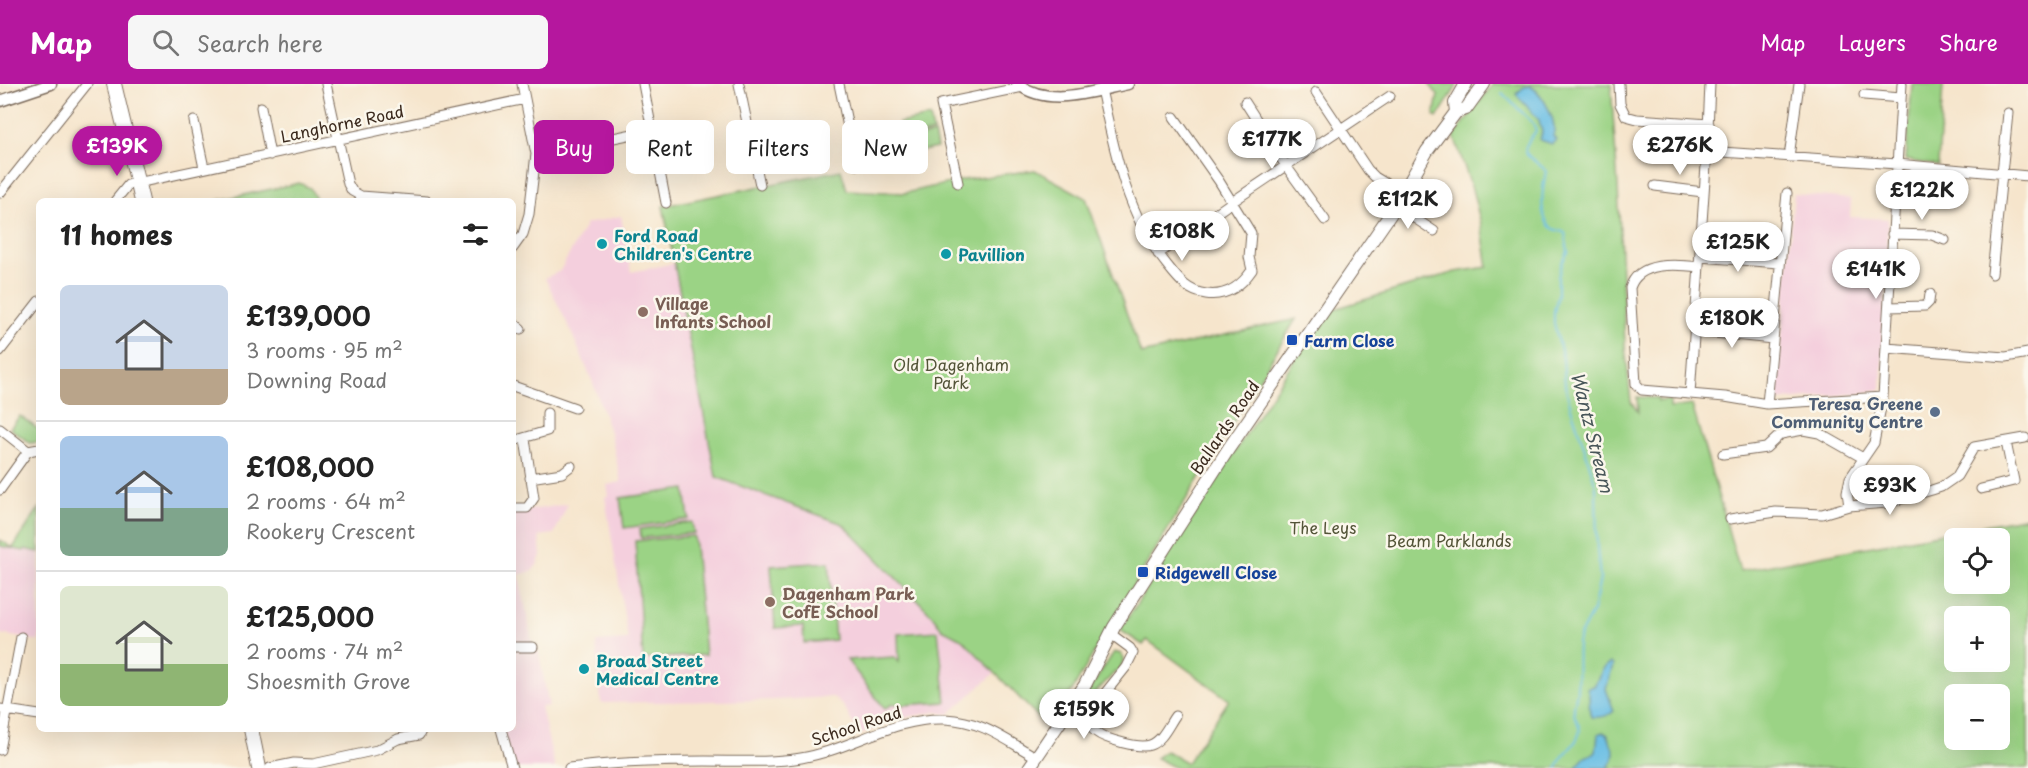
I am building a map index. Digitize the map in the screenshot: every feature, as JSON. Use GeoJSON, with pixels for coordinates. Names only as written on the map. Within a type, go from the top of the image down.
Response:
{"type":"FeatureCollection","features":[{"type":"Feature","properties":{"kind":"main road"},"geometry":{"type":"LineString","coordinates":[[114,84],[141,198]]}},
{"type":"Feature","properties":{"kind":"main road","name":"Ballards Road"},"geometry":{"type":"LineString","coordinates":[[1456,112],[1455,103],[1466,84]]}},
{"type":"Feature","properties":{"kind":"main road","name":"Ballards Road"},"geometry":{"type":"LineString","coordinates":[[1032,765],[1085,685],[1111,634],[1228,448],[1396,206],[1427,151],[1456,112],[1466,109],[1484,84]]}},
{"type":"Feature","properties":{"kind":"main road"},"geometry":{"type":"LineString","coordinates":[[252,732],[259,768]]}},
{"type":"Feature","properties":{"kind":"street"},"geometry":{"type":"LineString","coordinates":[[0,101],[23,88],[51,84]]}},
{"type":"Feature","properties":{"kind":"street"},"geometry":{"type":"LineString","coordinates":[[0,193],[87,84]]}},
{"type":"Feature","properties":{"kind":"street"},"geometry":{"type":"LineString","coordinates":[[326,84],[350,188],[356,194],[397,198]]}},
{"type":"Feature","properties":{"kind":"street"},"geometry":{"type":"LineString","coordinates":[[522,84],[534,144]]}},
{"type":"Feature","properties":{"kind":"street"},"geometry":{"type":"LineString","coordinates":[[643,84],[650,120]]}},
{"type":"Feature","properties":{"kind":"street"},"geometry":{"type":"LineString","coordinates":[[740,84],[760,185]]}},
{"type":"Feature","properties":{"kind":"street"},"geometry":{"type":"LineString","coordinates":[[839,84],[847,120]]}},
{"type":"Feature","properties":{"kind":"street"},"geometry":{"type":"LineString","coordinates":[[958,183],[941,104],[1020,86],[1040,94],[1058,97],[1128,84]]}},
{"type":"Feature","properties":{"kind":"street"},"geometry":{"type":"LineString","coordinates":[[1619,84],[1620,104],[1626,116],[1637,119],[1709,124]]}},
{"type":"Feature","properties":{"kind":"street"},"geometry":{"type":"LineString","coordinates":[[1690,394],[1710,84]]}},
{"type":"Feature","properties":{"kind":"street"},"geometry":{"type":"LineString","coordinates":[[1790,157],[1799,84]]}},
{"type":"Feature","properties":{"kind":"street"},"geometry":{"type":"LineString","coordinates":[[1849,506],[1847,492],[1850,478],[1874,443],[1883,397],[1902,84]]}},
{"type":"Feature","properties":{"kind":"street"},"geometry":{"type":"LineString","coordinates":[[1101,89],[1111,138],[1129,196],[1149,241],[1188,289],[1216,295],[1232,290],[1244,281],[1252,270],[1249,257],[1251,233],[1219,181],[1174,117]]}},
{"type":"Feature","properties":{"kind":"street"},"geometry":{"type":"LineString","coordinates":[[1316,92],[1368,170],[1395,189]]}},
{"type":"Feature","properties":{"kind":"street"},"geometry":{"type":"LineString","coordinates":[[1864,95],[1901,98]]}},
{"type":"Feature","properties":{"kind":"street"},"geometry":{"type":"LineString","coordinates":[[1158,254],[1390,96]]}},
{"type":"Feature","properties":{"kind":"street","name":"Langhorne Road"},"geometry":{"type":"LineString","coordinates":[[138,183],[525,99]]}},
{"type":"Feature","properties":{"kind":"street"},"geometry":{"type":"LineString","coordinates":[[1245,102],[1286,166],[1325,220]]}},
{"type":"Feature","properties":{"kind":"street","name":"Langhorne Road"},"geometry":{"type":"LineString","coordinates":[[261,107],[270,154]]}},
{"type":"Feature","properties":{"kind":"street"},"geometry":{"type":"LineString","coordinates":[[1992,274],[2008,113]]}},
{"type":"Feature","properties":{"kind":"street"},"geometry":{"type":"LineString","coordinates":[[194,121],[204,168]]}},
{"type":"Feature","properties":{"kind":"street"},"geometry":{"type":"LineString","coordinates":[[1707,151],[2028,176]]}},
{"type":"Feature","properties":{"kind":"street"},"geometry":{"type":"LineString","coordinates":[[516,244],[524,234],[529,214],[534,171]]}},
{"type":"Feature","properties":{"kind":"street"},"geometry":{"type":"LineString","coordinates":[[660,174],[666,203]]}},
{"type":"Feature","properties":{"kind":"street"},"geometry":{"type":"LineString","coordinates":[[117,198],[124,188],[138,183]]}},
{"type":"Feature","properties":{"kind":"street"},"geometry":{"type":"LineString","coordinates":[[1655,186],[1703,192]]}},
{"type":"Feature","properties":{"kind":"street"},"geometry":{"type":"LineString","coordinates":[[1767,404],[1786,193]]}},
{"type":"Feature","properties":{"kind":"street"},"geometry":{"type":"LineString","coordinates":[[1396,206],[1434,231]]}},
{"type":"Feature","properties":{"kind":"street"},"geometry":{"type":"LineString","coordinates":[[1892,234],[1932,235],[1945,240]]}},
{"type":"Feature","properties":{"kind":"street"},"geometry":{"type":"LineString","coordinates":[[1779,263],[1700,262],[1646,269],[1637,274],[1630,288],[1636,384],[1642,390],[1725,397],[1767,404],[1883,397]]}},
{"type":"Feature","properties":{"kind":"street"},"geometry":{"type":"LineString","coordinates":[[1889,307],[1925,306],[1929,302],[1930,294]]}},
{"type":"Feature","properties":{"kind":"street"},"geometry":{"type":"LineString","coordinates":[[0,351],[36,305]]}},
{"type":"Feature","properties":{"kind":"street"},"geometry":{"type":"LineString","coordinates":[[516,325],[521,329]]}},
{"type":"Feature","properties":{"kind":"street"},"geometry":{"type":"LineString","coordinates":[[1694,331],[1773,339]]}},
{"type":"Feature","properties":{"kind":"street"},"geometry":{"type":"LineString","coordinates":[[1886,348],[2006,357],[2028,353]]}},
{"type":"Feature","properties":{"kind":"street"},"geometry":{"type":"LineString","coordinates":[[516,387],[575,408]]}},
{"type":"Feature","properties":{"kind":"street"},"geometry":{"type":"LineString","coordinates":[[516,440],[547,431],[547,413]]}},
{"type":"Feature","properties":{"kind":"street"},"geometry":{"type":"LineString","coordinates":[[0,429],[28,451]]}},
{"type":"Feature","properties":{"kind":"street"},"geometry":{"type":"LineString","coordinates":[[1723,454],[1766,448],[1782,434],[1803,430],[1819,433],[1863,458]]}},
{"type":"Feature","properties":{"kind":"street"},"geometry":{"type":"LineString","coordinates":[[1730,519],[1776,512],[1822,514],[1849,506],[1887,503],[1941,487],[1957,476],[1974,447],[2025,438]]}},
{"type":"Feature","properties":{"kind":"street"},"geometry":{"type":"LineString","coordinates":[[516,508],[527,507],[534,498],[525,439]]}},
{"type":"Feature","properties":{"kind":"street"},"geometry":{"type":"LineString","coordinates":[[1982,489],[2014,481],[2006,442]]}},
{"type":"Feature","properties":{"kind":"street"},"geometry":{"type":"LineString","coordinates":[[0,490],[28,451],[36,450]]}},
{"type":"Feature","properties":{"kind":"street"},"geometry":{"type":"LineString","coordinates":[[530,478],[562,473],[571,466]]}},
{"type":"Feature","properties":{"kind":"street"},"geometry":{"type":"LineString","coordinates":[[1111,634],[1133,653],[1125,667],[1086,717],[1088,725],[1096,733],[1115,740],[1140,746],[1151,745],[1160,738],[1174,716]]}},
{"type":"Feature","properties":{"kind":"street"},"geometry":{"type":"LineString","coordinates":[[0,750],[4,710],[21,638]]}},
{"type":"Feature","properties":{"kind":"street"},"geometry":{"type":"LineString","coordinates":[[516,647],[533,647]]}},
{"type":"Feature","properties":{"kind":"street"},"geometry":{"type":"LineString","coordinates":[[4,710],[36,715]]}},
{"type":"Feature","properties":{"kind":"street","name":"School Road"},"geometry":{"type":"LineString","coordinates":[[569,768],[657,762],[799,759],[831,752],[891,728],[940,719],[984,726],[1032,765]]}},
{"type":"Feature","properties":{"kind":"street"},"geometry":{"type":"LineString","coordinates":[[270,768],[294,763],[313,764],[377,750],[398,739],[419,735],[420,732]]}},
{"type":"Feature","properties":{"kind":"street"},"geometry":{"type":"LineString","coordinates":[[502,732],[512,768]]}},
{"type":"Feature","properties":{"kind":"shaded area"},"geometry":{"type":"Polygon","coordinates":[[[1794,194],[1851,199],[1850,217],[1888,219],[1881,389],[1862,393],[1776,401],[1794,194]]]}},
{"type":"Feature","properties":{"kind":"shaded area","name":"Dagenham Park CofE School"},"geometry":{"type":"Polygon","coordinates":[[[621,216],[631,272],[675,263],[716,477],[843,524],[929,611],[942,629],[962,639],[995,673],[949,714],[935,712],[908,717],[859,735],[844,707],[833,697],[601,703],[596,642],[628,640],[605,497],[609,496],[607,485],[621,482],[611,435],[593,383],[545,278],[560,271],[586,224],[621,216]]]}},
{"type":"Feature","properties":{"kind":"shaded area"},"geometry":{"type":"Polygon","coordinates":[[[568,504],[554,534],[539,536],[541,555],[537,565],[532,571],[519,575],[533,647],[538,649],[549,706],[541,707],[555,768],[512,768],[502,732],[516,732],[516,513],[568,504]]]}},
{"type":"Feature","properties":{"kind":"shaded area"},"geometry":{"type":"Polygon","coordinates":[[[36,513],[36,640],[0,634],[0,540],[13,548],[36,513]]]}},
{"type":"Feature","properties":{"kind":"green space"},"geometry":{"type":"Polygon","coordinates":[[[1429,84],[1456,84],[1457,86],[1437,118],[1434,116],[1438,95],[1429,84]]]}},
{"type":"Feature","properties":{"kind":"green space","name":"Beam Parklands"},"geometry":{"type":"Polygon","coordinates":[[[1493,84],[1611,84],[1625,346],[1631,402],[1638,412],[1637,397],[1658,398],[1658,401],[1670,400],[1670,408],[1692,405],[1740,571],[1944,533],[1944,594],[2010,594],[2010,528],[1969,528],[2028,517],[2028,768],[1176,768],[1156,758],[1166,751],[1187,763],[1229,700],[1147,640],[1143,645],[1120,630],[1325,312],[1455,272],[1488,267],[1472,189],[1454,136],[1493,84]]]}},
{"type":"Feature","properties":{"kind":"green space"},"geometry":{"type":"Polygon","coordinates":[[[1912,84],[1943,84],[1938,166],[1906,160],[1912,84]]]}},
{"type":"Feature","properties":{"kind":"green space"},"geometry":{"type":"Polygon","coordinates":[[[930,117],[933,132],[928,133],[928,120],[914,120],[930,117]]]}},
{"type":"Feature","properties":{"kind":"green space"},"geometry":{"type":"Polygon","coordinates":[[[934,134],[937,148],[928,150],[928,135],[934,134]]]}},
{"type":"Feature","properties":{"kind":"green space","name":"Old Dagenham Park"},"geometry":{"type":"Polygon","coordinates":[[[841,170],[847,190],[905,193],[963,180],[1035,170],[1086,198],[1141,354],[1296,319],[1109,626],[1075,686],[1047,726],[962,639],[942,629],[931,614],[843,524],[716,477],[663,206],[841,170]]]}},
{"type":"Feature","properties":{"kind":"green space"},"geometry":{"type":"Polygon","coordinates":[[[299,183],[310,188],[315,198],[230,198],[299,183]]]}},
{"type":"Feature","properties":{"kind":"green space"},"geometry":{"type":"Polygon","coordinates":[[[20,416],[36,428],[36,442],[30,443],[10,428],[20,416]]]}},
{"type":"Feature","properties":{"kind":"green space"},"geometry":{"type":"Polygon","coordinates":[[[685,489],[689,519],[624,528],[620,498],[685,489]]]}},
{"type":"Feature","properties":{"kind":"green space"},"geometry":{"type":"Polygon","coordinates":[[[36,513],[36,551],[25,549],[24,551],[0,546],[0,540],[13,548],[36,513]]]}},
{"type":"Feature","properties":{"kind":"green space"},"geometry":{"type":"Polygon","coordinates":[[[692,522],[694,533],[641,538],[640,529],[692,522]]]}},
{"type":"Feature","properties":{"kind":"green space"},"geometry":{"type":"Polygon","coordinates":[[[694,536],[705,655],[643,659],[635,541],[694,536]]]}},
{"type":"Feature","properties":{"kind":"green space"},"geometry":{"type":"Polygon","coordinates":[[[829,562],[835,640],[804,643],[803,626],[775,628],[771,566],[829,562]]]}},
{"type":"Feature","properties":{"kind":"green space"},"geometry":{"type":"Polygon","coordinates":[[[938,631],[946,702],[896,704],[885,709],[847,660],[895,657],[899,662],[898,634],[938,631]]]}},
{"type":"Feature","properties":{"kind":"green space"},"geometry":{"type":"Polygon","coordinates":[[[1114,652],[1121,654],[1124,659],[1119,672],[1115,672],[1097,691],[1081,716],[1072,717],[1114,652]]]}},
{"type":"Feature","properties":{"kind":"water"},"geometry":{"type":"Polygon","coordinates":[[[1530,86],[1540,95],[1548,108],[1553,123],[1553,136],[1556,140],[1552,144],[1540,140],[1542,132],[1539,120],[1516,94],[1524,87],[1530,86]]]}},
{"type":"Feature","properties":{"kind":"water"},"geometry":{"type":"Polygon","coordinates":[[[1610,663],[1613,665],[1606,689],[1614,711],[1604,717],[1591,717],[1587,688],[1594,686],[1603,669],[1610,663]]]}},
{"type":"Feature","properties":{"kind":"water"},"geometry":{"type":"Polygon","coordinates":[[[1603,732],[1608,735],[1614,752],[1613,760],[1608,768],[1575,768],[1585,757],[1596,752],[1598,734],[1603,732]]]}},
{"type":"Feature","properties":{"kind":"waterway","name":"Wantz Stream"},"geometry":{"type":"LineString","coordinates":[[1502,93],[1533,123],[1536,131],[1525,151],[1546,171],[1542,201],[1544,217],[1552,228],[1565,233],[1568,252],[1558,277],[1554,323],[1563,358],[1565,385],[1596,487],[1600,579],[1593,611],[1578,643],[1574,715],[1580,731],[1575,743],[1561,759],[1557,768]]}},
{"type":"Feature","properties":{"kind":"place","name":"Ford Road Children's Centre"},"geometry":{"type":"Point","coordinates":[602,244]}},
{"type":"Feature","properties":{"kind":"place","name":"Pavillion"},"geometry":{"type":"Point","coordinates":[946,254]}},
{"type":"Feature","properties":{"kind":"place","name":"Village Infants School"},"geometry":{"type":"Point","coordinates":[643,312]}},
{"type":"Feature","properties":{"kind":"place","name":"Farm Close"},"geometry":{"type":"Point","coordinates":[1292,340]}},
{"type":"Feature","properties":{"kind":"place","name":"Teresa Greene Community Centre"},"geometry":{"type":"Point","coordinates":[1935,412]}},
{"type":"Feature","properties":{"kind":"place","name":"Ridgewell Close"},"geometry":{"type":"Point","coordinates":[1143,572]}},
{"type":"Feature","properties":{"kind":"place","name":"Dagenham Park CofE School"},"geometry":{"type":"Point","coordinates":[770,602]}},
{"type":"Feature","properties":{"kind":"place","name":"Broad Street Medical Centre"},"geometry":{"type":"Point","coordinates":[584,669]}},
{"type":"Feature","properties":{"kind":"park label","name":"The Leys"},"geometry":{"type":"Point","coordinates":[1323,527]}}]}
